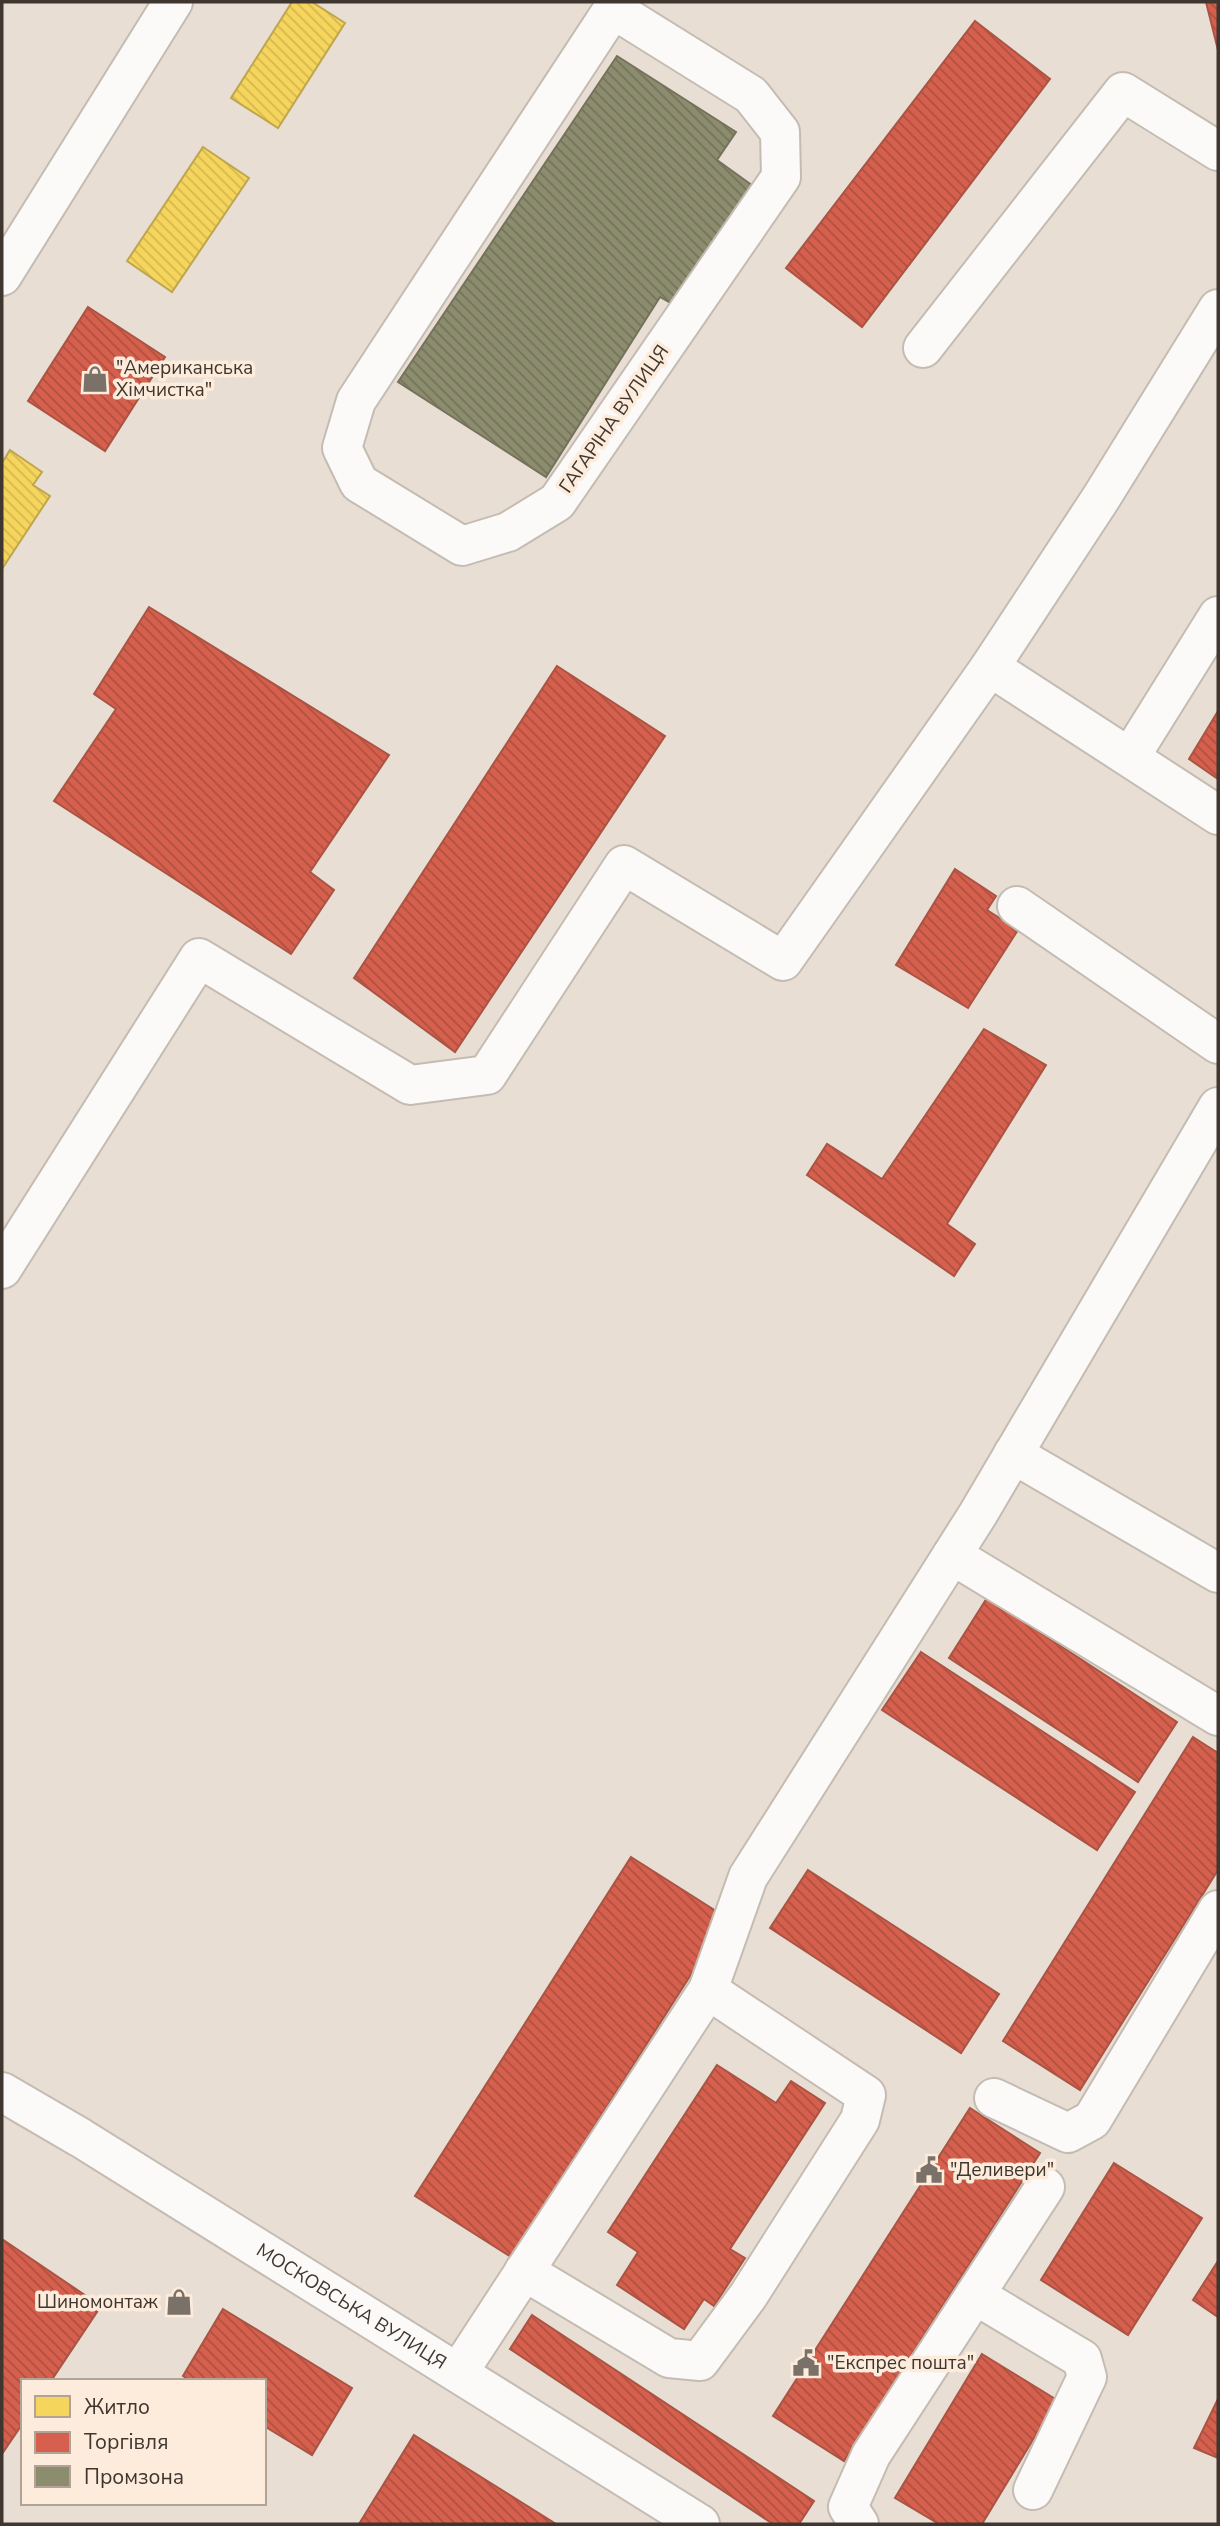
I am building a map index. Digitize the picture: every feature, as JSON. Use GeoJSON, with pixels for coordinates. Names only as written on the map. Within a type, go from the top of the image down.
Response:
{"type":"FeatureCollection","features":[{"type":"Feature","properties":{"kind":"street"},"geometry":{"type":"LineString","coordinates":[[2,276],[173,2]]}},
{"type":"Feature","properties":{"kind":"street","name":"ГАГАРІНА ВУЛИЦЯ"},"geometry":{"type":"LineString","coordinates":[[614,5],[751,95],[780,132],[781,177],[557,502],[508,532],[462,546],[359,484],[342,448],[356,401],[614,5]]}},
{"type":"Feature","properties":{"kind":"street"},"geometry":{"type":"LineString","coordinates":[[923,348],[1123,92],[1218,151]]}},
{"type":"Feature","properties":{"kind":"street"},"geometry":{"type":"LineString","coordinates":[[2,1269],[200,958],[410,1085],[486,1075],[624,865],[783,961],[990,667],[1101,498],[1218,309]]}},
{"type":"Feature","properties":{"kind":"street"},"geometry":{"type":"LineString","coordinates":[[1130,757],[1218,616]]}},
{"type":"Feature","properties":{"kind":"street"},"geometry":{"type":"LineString","coordinates":[[990,667],[1218,815]]}},
{"type":"Feature","properties":{"kind":"street"},"geometry":{"type":"LineString","coordinates":[[1017,906],[1218,1044]]}},
{"type":"Feature","properties":{"kind":"street"},"geometry":{"type":"LineString","coordinates":[[458,2373],[708,1990],[748,1877],[1013,1454],[1218,1107]]}},
{"type":"Feature","properties":{"kind":"street"},"geometry":{"type":"LineString","coordinates":[[1013,1454],[1218,1573]]}},
{"type":"Feature","properties":{"kind":"street"},"geometry":{"type":"LineString","coordinates":[[951,1555],[1218,1716]]}},
{"type":"Feature","properties":{"kind":"street"},"geometry":{"type":"LineString","coordinates":[[994,2098],[1068,2133],[1092,2120],[1218,1910]]}},
{"type":"Feature","properties":{"kind":"street"},"geometry":{"type":"LineString","coordinates":[[524,2271],[669,2358],[700,2361],[748,2296],[860,2120],[866,2095],[708,1990]]}},
{"type":"Feature","properties":{"kind":"street","name":"МОСКОВСЬКА ВУЛИЦЯ"},"geometry":{"type":"LineString","coordinates":[[2,2092],[82,2138],[700,2524]]}},
{"type":"Feature","properties":{"kind":"street"},"geometry":{"type":"LineString","coordinates":[[859,2524],[848,2507],[871,2455],[1045,2187]]}},
{"type":"Feature","properties":{"kind":"street"},"geometry":{"type":"LineString","coordinates":[[975,2295],[1082,2360],[1087,2377],[1033,2490]]}},
{"type":"Feature","properties":{"kind":"building: Житло"},"geometry":{"type":"Polygon","coordinates":[[[292,2],[312,2],[345,23],[278,128],[231,98],[292,2]]]}},
{"type":"Feature","properties":{"kind":"building: Житло"},"geometry":{"type":"Polygon","coordinates":[[[203,147],[249,178],[172,292],[127,261],[203,147]]]}},
{"type":"Feature","properties":{"kind":"building: Житло"},"geometry":{"type":"Polygon","coordinates":[[[10,450],[42,472],[33,485],[50,496],[2,569],[2,463],[10,450]]]}},
{"type":"Feature","properties":{"kind":"building: Торгівля"},"geometry":{"type":"Polygon","coordinates":[[[1206,2],[1218,2],[1218,50],[1206,2]]]}},
{"type":"Feature","properties":{"kind":"building: Торгівля"},"geometry":{"type":"Polygon","coordinates":[[[975,21],[1050,79],[862,327],[786,268],[975,21]]]}},
{"type":"Feature","properties":{"kind":"building: Торгівля"},"geometry":{"type":"Polygon","coordinates":[[[88,307],[165,357],[105,451],[28,401],[88,307]]]}},
{"type":"Feature","properties":{"kind":"building: Торгівля"},"geometry":{"type":"Polygon","coordinates":[[[149,607],[389,755],[310,872],[334,890],[291,954],[54,801],[116,709],[94,694],[149,607]]]}},
{"type":"Feature","properties":{"kind":"building: Торгівля"},"geometry":{"type":"Polygon","coordinates":[[[557,666],[665,736],[455,1052],[354,978],[557,666]]]}},
{"type":"Feature","properties":{"kind":"building: Торгівля"},"geometry":{"type":"Polygon","coordinates":[[[1218,711],[1218,779],[1189,759],[1218,711]]]}},
{"type":"Feature","properties":{"kind":"building: Торгівля"},"geometry":{"type":"Polygon","coordinates":[[[955,869],[996,896],[987,910],[1018,930],[968,1008],[896,965],[955,869]]]}},
{"type":"Feature","properties":{"kind":"building: Торгівля"},"geometry":{"type":"Polygon","coordinates":[[[984,1029],[1046,1065],[947,1224],[975,1244],[954,1276],[807,1175],[827,1144],[882,1179],[984,1029]]]}},
{"type":"Feature","properties":{"kind":"building: Торгівля"},"geometry":{"type":"Polygon","coordinates":[[[987,1598],[1177,1722],[1138,1782],[949,1658],[987,1598]]]}},
{"type":"Feature","properties":{"kind":"building: Торгівля"},"geometry":{"type":"Polygon","coordinates":[[[921,1652],[1135,1792],[1097,1850],[882,1710],[921,1652]]]}},
{"type":"Feature","properties":{"kind":"building: Торгівля"},"geometry":{"type":"Polygon","coordinates":[[[1193,1737],[1218,1753],[1218,1870],[1080,2090],[1003,2041],[1193,1737]]]}},
{"type":"Feature","properties":{"kind":"building: Торгівля"},"geometry":{"type":"Polygon","coordinates":[[[631,1857],[727,1918],[511,2257],[415,2196],[631,1857]]]}},
{"type":"Feature","properties":{"kind":"building: Торгівля"},"geometry":{"type":"Polygon","coordinates":[[[808,1870],[999,1994],[961,2053],[770,1928],[808,1870]]]}},
{"type":"Feature","properties":{"kind":"building: Торгівля"},"geometry":{"type":"Polygon","coordinates":[[[717,2065],[776,2103],[791,2081],[825,2103],[730,2249],[745,2258],[714,2306],[704,2299],[684,2329],[617,2285],[638,2252],[608,2232],[717,2065]]]}},
{"type":"Feature","properties":{"kind":"building: Торгівля"},"geometry":{"type":"Polygon","coordinates":[[[970,2108],[1040,2153],[844,2461],[773,2416],[970,2108]]]}},
{"type":"Feature","properties":{"kind":"building: Торгівля"},"geometry":{"type":"Polygon","coordinates":[[[1114,2163],[1202,2218],[1128,2335],[1041,2280],[1114,2163]]]}},
{"type":"Feature","properties":{"kind":"building: Торгівля"},"geometry":{"type":"Polygon","coordinates":[[[2,2239],[101,2306],[52,2379],[21,2379],[21,2426],[2,2454],[2,2239]]]}},
{"type":"Feature","properties":{"kind":"building: Торгівля"},"geometry":{"type":"Polygon","coordinates":[[[1218,2261],[1218,2317],[1193,2300],[1218,2261]]]}},
{"type":"Feature","properties":{"kind":"building: Торгівля"},"geometry":{"type":"Polygon","coordinates":[[[223,2309],[352,2388],[312,2455],[266,2427],[266,2379],[188,2379],[183,2376],[223,2309]]]}},
{"type":"Feature","properties":{"kind":"building: Торгівля"},"geometry":{"type":"Polygon","coordinates":[[[532,2315],[814,2501],[799,2524],[773,2524],[510,2349],[532,2315]]]}},
{"type":"Feature","properties":{"kind":"building: Торгівля"},"geometry":{"type":"Polygon","coordinates":[[[982,2354],[1057,2400],[982,2524],[939,2524],[895,2498],[982,2354]]]}},
{"type":"Feature","properties":{"kind":"building: Торгівля"},"geometry":{"type":"Polygon","coordinates":[[[1218,2399],[1218,2458],[1194,2448],[1218,2399]]]}},
{"type":"Feature","properties":{"kind":"building: Торгівля"},"geometry":{"type":"Polygon","coordinates":[[[414,2435],[556,2524],[359,2524],[414,2435]]]}},
{"type":"Feature","properties":{"kind":"building: Промзона"},"geometry":{"type":"Polygon","coordinates":[[[617,56],[736,132],[717,160],[753,186],[674,305],[660,297],[546,477],[398,382],[617,56]]]}},
{"type":"Feature","properties":{"kind":"place","name":"\"Американська Хімчистка\""},"geometry":{"type":"Point","coordinates":[95,379]}},
{"type":"Feature","properties":{"kind":"place","name":"\"Деливери\""},"geometry":{"type":"Point","coordinates":[929,2170]}},
{"type":"Feature","properties":{"kind":"place","name":"Шиномонтаж"},"geometry":{"type":"Point","coordinates":[179,2302]}},
{"type":"Feature","properties":{"kind":"place","name":"\"Експрес пошта\""},"geometry":{"type":"Point","coordinates":[806,2363]}}]}
